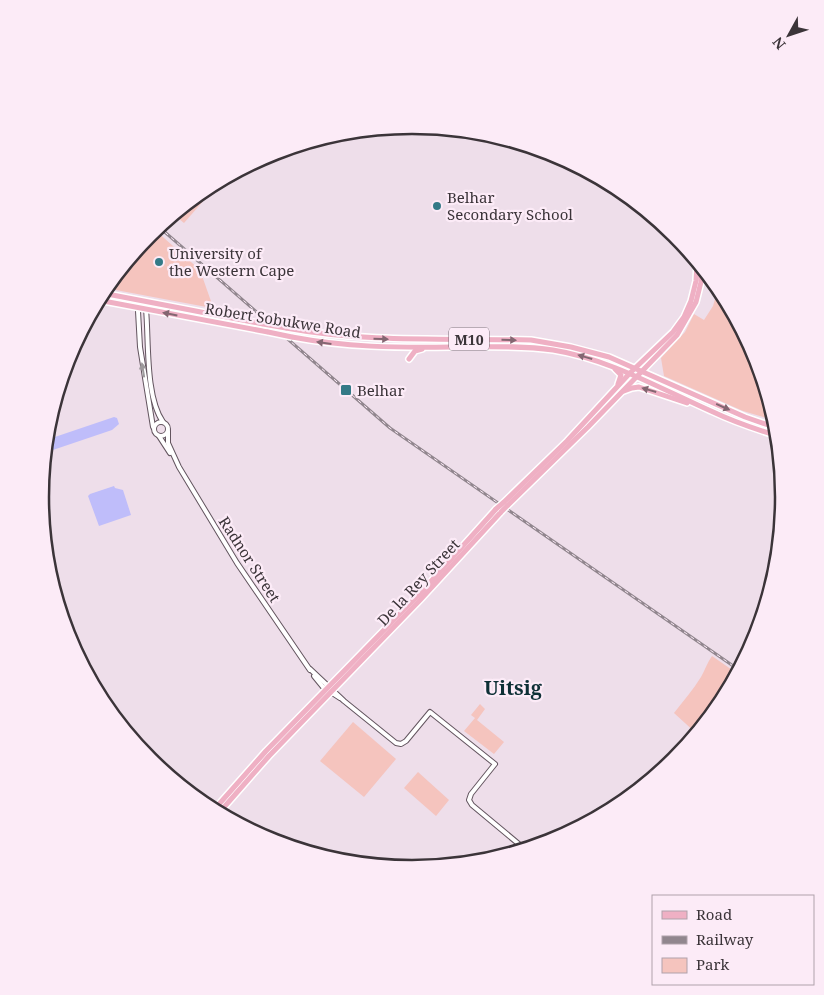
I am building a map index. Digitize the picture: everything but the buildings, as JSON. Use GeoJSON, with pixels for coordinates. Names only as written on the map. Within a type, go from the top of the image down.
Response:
{"type":"FeatureCollection","features":[{"type":"Feature","properties":{"kind":"main road","name":"De la Rey Street"},"geometry":{"type":"LineString","coordinates":[[619,391],[630,374],[670,336],[684,317],[694,291],[696,271]]}},
{"type":"Feature","properties":{"kind":"main road","name":"De la Rey Street"},"geometry":{"type":"LineString","coordinates":[[223,808],[329,690],[498,511],[567,441],[639,374],[677,335],[687,320],[698,293],[701,277]]}},
{"type":"Feature","properties":{"kind":"main road","name":"Robert Sobukwe Road"},"geometry":{"type":"LineString","coordinates":[[111,295],[324,335],[370,338],[537,340],[571,346],[609,357],[635,369],[639,374],[710,411],[769,433]]}},
{"type":"Feature","properties":{"kind":"main road","name":"Robert Sobukwe Road"},"geometry":{"type":"LineString","coordinates":[[106,302],[292,337],[351,346],[536,348],[569,353],[610,365],[630,374],[639,374],[768,425]]}},
{"type":"Feature","properties":{"kind":"main road"},"geometry":{"type":"LineString","coordinates":[[409,360],[415,351],[427,347]]}},
{"type":"Feature","properties":{"kind":"main road"},"geometry":{"type":"LineString","coordinates":[[610,365],[621,375],[619,391],[639,388],[710,411]]}},
{"type":"Feature","properties":{"kind":"main road","name":"De la Rey Street"},"geometry":{"type":"LineString","coordinates":[[218,805],[266,751],[329,690]]}},
{"type":"Feature","properties":{"kind":"street"},"geometry":{"type":"LineString","coordinates":[[144,301],[153,395],[158,413],[167,425],[168,431],[164,435],[159,436],[154,433],[140,347],[140,308],[144,301]]}},
{"type":"Feature","properties":{"kind":"street"},"geometry":{"type":"LineString","coordinates":[[140,347],[148,346]]}},
{"type":"Feature","properties":{"kind":"street"},"geometry":{"type":"LineString","coordinates":[[153,427],[157,422],[163,422]]}},
{"type":"Feature","properties":{"kind":"street","name":"Radnor Street"},"geometry":{"type":"LineString","coordinates":[[168,431],[167,440],[174,459]]}},
{"type":"Feature","properties":{"kind":"street","name":"Radnor Street"},"geometry":{"type":"LineString","coordinates":[[159,436],[237,563],[319,684],[399,744],[406,741],[430,712],[495,764],[469,799],[472,805],[519,844]]}},
{"type":"Feature","properties":{"kind":"green space"},"geometry":{"type":"Polygon","coordinates":[[[206,198],[184,223],[179,219],[206,198]]]}},
{"type":"Feature","properties":{"kind":"green space","name":"University of the Western Cape"},"geometry":{"type":"Polygon","coordinates":[[[161,235],[200,270],[212,308],[114,290],[139,258],[161,235]]]}},
{"type":"Feature","properties":{"kind":"green space"},"geometry":{"type":"Polygon","coordinates":[[[715,298],[727,316],[748,358],[766,418],[743,411],[664,376],[661,358],[685,332],[694,314],[704,320],[713,306],[715,298]]]}},
{"type":"Feature","properties":{"kind":"green space"},"geometry":{"type":"Polygon","coordinates":[[[712,656],[732,670],[714,699],[692,729],[674,713],[698,682],[712,656]]]}},
{"type":"Feature","properties":{"kind":"green space"},"geometry":{"type":"Polygon","coordinates":[[[480,704],[485,709],[477,720],[504,742],[494,754],[464,731],[475,718],[471,715],[480,704]]]}},
{"type":"Feature","properties":{"kind":"green space"},"geometry":{"type":"Polygon","coordinates":[[[353,722],[396,759],[364,797],[320,761],[353,722]]]}},
{"type":"Feature","properties":{"kind":"green space"},"geometry":{"type":"Polygon","coordinates":[[[418,772],[449,800],[436,816],[404,788],[418,772]]]}},
{"type":"Feature","properties":{"kind":"water"},"geometry":{"type":"Polygon","coordinates":[[[114,417],[117,418],[119,424],[112,430],[52,450],[54,437],[114,417]]]}},
{"type":"Feature","properties":{"kind":"water"},"geometry":{"type":"Polygon","coordinates":[[[114,486],[123,490],[131,515],[99,526],[88,496],[114,486]]]}},
{"type":"Feature","properties":{"kind":"railway"},"geometry":{"type":"LineString","coordinates":[[164,232],[390,428],[734,666]]}},
{"type":"Feature","properties":{"kind":"place","name":"Belhar Secondary School"},"geometry":{"type":"Point","coordinates":[437,206]}},
{"type":"Feature","properties":{"kind":"place","name":"University of the Western Cape"},"geometry":{"type":"Point","coordinates":[159,262]}},
{"type":"Feature","properties":{"kind":"place","name":"Belhar"},"geometry":{"type":"Point","coordinates":[346,390]}},
{"type":"Feature","properties":{"kind":"district","name":"Uitsig"},"geometry":{"type":"Point","coordinates":[513,687]}}]}
